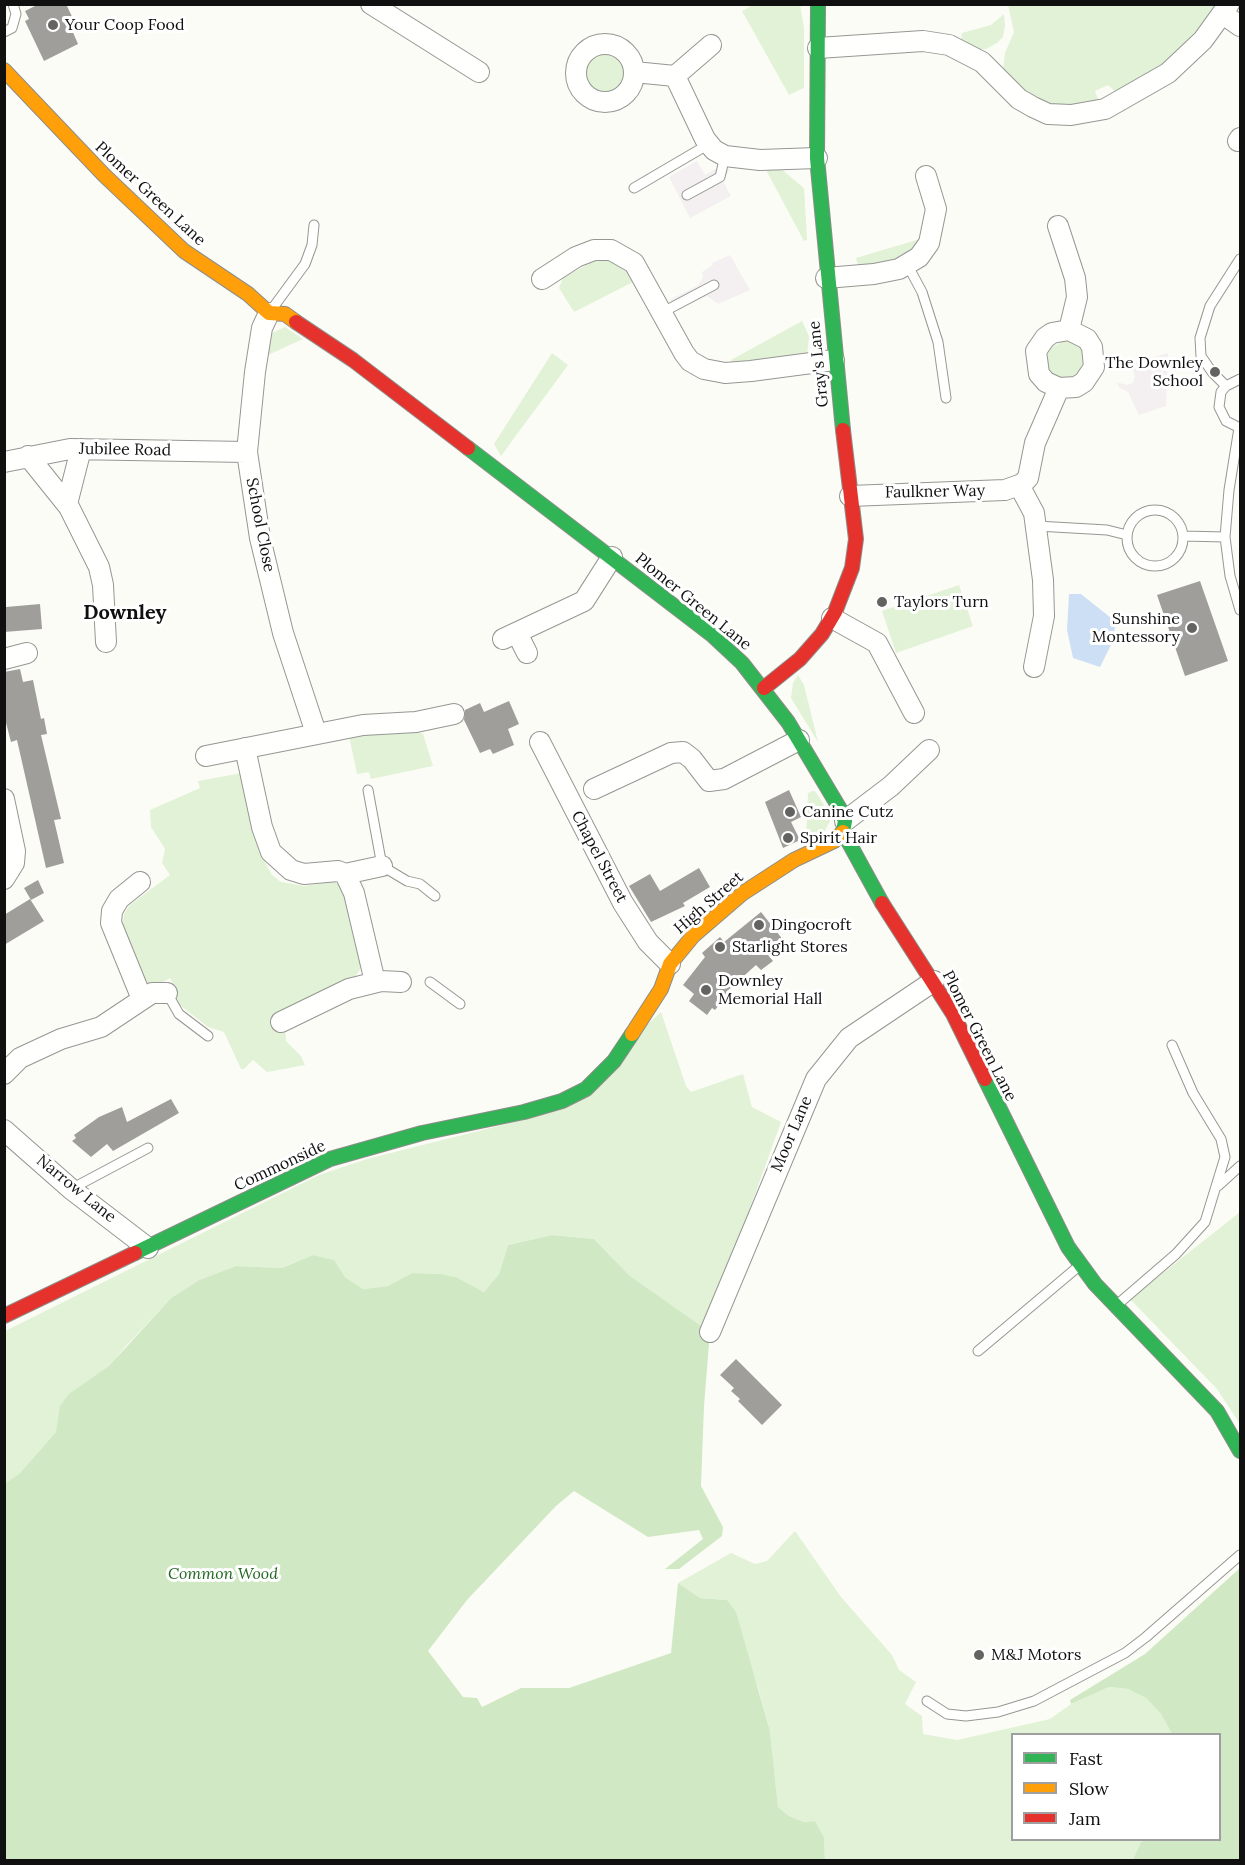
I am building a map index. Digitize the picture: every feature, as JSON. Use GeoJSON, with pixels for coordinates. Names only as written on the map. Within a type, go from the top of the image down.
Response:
{"type":"FeatureCollection","features":[{"type":"Feature","properties":{"kind":"street"},"geometry":{"type":"LineString","coordinates":[[371,4],[479,72]]}},
{"type":"Feature","properties":{"kind":"street","name":"Gray's Lane"},"geometry":{"type":"LineString","coordinates":[[764,688],[800,659],[822,634],[832,618],[852,568],[856,539],[834,360],[817,158],[818,4]]}},
{"type":"Feature","properties":{"kind":"street"},"geometry":{"type":"LineString","coordinates":[[818,48],[923,41],[949,45],[982,62],[1019,99],[1048,114],[1071,116],[1105,109],[1150,85],[1185,58],[1226,9],[1240,26]]}},
{"type":"Feature","properties":{"kind":"street"},"geometry":{"type":"LineString","coordinates":[[634,72],[675,76],[711,45]]}},
{"type":"Feature","properties":{"kind":"street","name":"Plomer Green Lane"},"geometry":{"type":"LineString","coordinates":[[4,70],[34,103],[192,258],[248,294],[269,313],[285,314],[306,326],[712,635],[764,688],[799,740],[886,911],[934,981],[1050,1213],[1081,1265],[1116,1306],[1217,1411],[1240,1451]]}},
{"type":"Feature","properties":{"kind":"street"},"geometry":{"type":"LineString","coordinates":[[675,76],[709,144],[725,156],[760,160],[817,158]]}},
{"type":"Feature","properties":{"kind":"street"},"geometry":{"type":"LineString","coordinates":[[826,278],[874,274],[908,266],[919,257],[929,243],[936,209],[926,176]]}},
{"type":"Feature","properties":{"kind":"street"},"geometry":{"type":"LineString","coordinates":[[1058,226],[1077,287],[1070,330]]}},
{"type":"Feature","properties":{"kind":"street"},"geometry":{"type":"LineString","coordinates":[[542,279],[576,257],[594,250],[611,250],[634,263],[684,353],[690,361],[704,369],[725,373],[834,360]]}},
{"type":"Feature","properties":{"kind":"street","name":"School Close"},"geometry":{"type":"LineString","coordinates":[[269,313],[262,328],[255,372],[247,452],[260,538],[284,633],[315,733]]}},
{"type":"Feature","properties":{"kind":"street"},"geometry":{"type":"LineString","coordinates":[[1070,330],[1087,339],[1092,346],[1094,367],[1084,382],[1076,387],[1059,388],[1046,382],[1039,374],[1036,351],[1045,338],[1052,333],[1070,330]]}},
{"type":"Feature","properties":{"kind":"street"},"geometry":{"type":"LineString","coordinates":[[1034,667],[1044,616],[1043,580],[1034,513],[1019,485],[1028,478],[1035,443],[1059,388]]}},
{"type":"Feature","properties":{"kind":"street"},"geometry":{"type":"LineString","coordinates":[[67,504],[81,449]]}},
{"type":"Feature","properties":{"kind":"street","name":"Jubilee Road"},"geometry":{"type":"LineString","coordinates":[[4,462],[28,456],[81,449],[247,452]]}},
{"type":"Feature","properties":{"kind":"street"},"geometry":{"type":"LineString","coordinates":[[28,456],[67,504],[99,567],[103,585],[106,642]]}},
{"type":"Feature","properties":{"kind":"street","name":"Faulkner Way"},"geometry":{"type":"LineString","coordinates":[[850,496],[994,491],[1019,485]]}},
{"type":"Feature","properties":{"kind":"street"},"geometry":{"type":"LineString","coordinates":[[527,653],[510,636],[584,601],[612,557]]}},
{"type":"Feature","properties":{"kind":"street"},"geometry":{"type":"LineString","coordinates":[[832,618],[877,643],[914,713]]}},
{"type":"Feature","properties":{"kind":"street"},"geometry":{"type":"LineString","coordinates":[[4,659],[27,653]]}},
{"type":"Feature","properties":{"kind":"street"},"geometry":{"type":"LineString","coordinates":[[206,756],[363,724],[416,722],[454,714]]}},
{"type":"Feature","properties":{"kind":"street"},"geometry":{"type":"LineString","coordinates":[[594,789],[671,753],[683,752],[692,759],[709,781],[724,779],[799,740]]}},
{"type":"Feature","properties":{"kind":"street","name":"Chapel Street"},"geometry":{"type":"LineString","coordinates":[[540,742],[623,903],[648,942],[670,964]]}},
{"type":"Feature","properties":{"kind":"street"},"geometry":{"type":"LineString","coordinates":[[245,748],[262,827],[271,852],[280,862],[304,874],[338,871],[345,874],[382,866]]}},
{"type":"Feature","properties":{"kind":"street"},"geometry":{"type":"LineString","coordinates":[[844,826],[929,750]]}},
{"type":"Feature","properties":{"kind":"street"},"geometry":{"type":"LineString","coordinates":[[4,799],[15,851],[14,863],[4,879]]}},
{"type":"Feature","properties":{"kind":"street","name":"High Street"},"geometry":{"type":"LineString","coordinates":[[586,1089],[614,1061],[661,989],[670,964],[693,936],[743,893],[794,860],[834,841],[844,826]]}},
{"type":"Feature","properties":{"kind":"street"},"geometry":{"type":"LineString","coordinates":[[345,874],[354,893],[375,982]]}},
{"type":"Feature","properties":{"kind":"street"},"geometry":{"type":"LineString","coordinates":[[140,882],[119,899],[112,911],[111,923],[142,999]]}},
{"type":"Feature","properties":{"kind":"street","name":"Moor Lane"},"geometry":{"type":"LineString","coordinates":[[710,1332],[816,1079],[849,1038],[934,981]]}},
{"type":"Feature","properties":{"kind":"street"},"geometry":{"type":"LineString","coordinates":[[282,1022],[349,989],[375,982],[403,982]]}},
{"type":"Feature","properties":{"kind":"street"},"geometry":{"type":"LineString","coordinates":[[4,1074],[20,1058],[61,1039],[101,1027],[152,993],[167,993]]}},
{"type":"Feature","properties":{"kind":"street","name":"Commonside"},"geometry":{"type":"LineString","coordinates":[[4,1316],[330,1159],[422,1133],[524,1112],[562,1101],[586,1089]]}},
{"type":"Feature","properties":{"kind":"street","name":"Narrow Lane"},"geometry":{"type":"LineString","coordinates":[[4,1130],[72,1189],[148,1248]]}},
{"type":"Feature","properties":{"kind":"lane"},"geometry":{"type":"LineString","coordinates":[[4,32],[12,28],[16,14],[13,4]]}},
{"type":"Feature","properties":{"kind":"lane"},"geometry":{"type":"LineString","coordinates":[[634,188],[709,144]]}},
{"type":"Feature","properties":{"kind":"lane"},"geometry":{"type":"LineString","coordinates":[[687,195],[720,177],[725,156]]}},
{"type":"Feature","properties":{"kind":"lane"},"geometry":{"type":"LineString","coordinates":[[269,313],[304,264],[312,245],[314,225]]}},
{"type":"Feature","properties":{"kind":"lane"},"geometry":{"type":"LineString","coordinates":[[1226,386],[1201,356],[1200,338],[1210,306],[1240,259]]}},
{"type":"Feature","properties":{"kind":"lane"},"geometry":{"type":"LineString","coordinates":[[908,266],[922,292],[938,342],[946,398]]}},
{"type":"Feature","properties":{"kind":"lane"},"geometry":{"type":"LineString","coordinates":[[663,312],[714,285]]}},
{"type":"Feature","properties":{"kind":"lane"},"geometry":{"type":"LineString","coordinates":[[1240,379],[1226,386],[1219,399],[1221,414],[1226,421],[1240,428],[1229,490],[1225,537],[1230,576],[1240,610]]}},
{"type":"Feature","properties":{"kind":"lane"},"geometry":{"type":"LineString","coordinates":[[1156,510],[1164,511],[1178,521],[1183,536],[1180,551],[1175,557],[1169,562],[1155,566],[1140,562],[1134,556],[1130,550],[1127,535],[1134,520],[1148,511],[1156,510]]}},
{"type":"Feature","properties":{"kind":"lane"},"geometry":{"type":"LineString","coordinates":[[1037,526],[1107,530],[1127,535]]}},
{"type":"Feature","properties":{"kind":"lane"},"geometry":{"type":"LineString","coordinates":[[1183,536],[1225,537]]}},
{"type":"Feature","properties":{"kind":"lane"},"geometry":{"type":"LineString","coordinates":[[368,790],[382,866],[407,881],[420,884],[435,896]]}},
{"type":"Feature","properties":{"kind":"lane"},"geometry":{"type":"LineString","coordinates":[[430,982],[460,1004]]}},
{"type":"Feature","properties":{"kind":"lane"},"geometry":{"type":"LineString","coordinates":[[167,993],[179,1014],[208,1036]]}},
{"type":"Feature","properties":{"kind":"lane"},"geometry":{"type":"LineString","coordinates":[[1116,1306],[1176,1254],[1205,1221],[1218,1186],[1225,1156],[1221,1139],[1194,1094],[1172,1045]]}},
{"type":"Feature","properties":{"kind":"lane"},"geometry":{"type":"LineString","coordinates":[[72,1189],[148,1148]]}},
{"type":"Feature","properties":{"kind":"lane"},"geometry":{"type":"LineString","coordinates":[[1218,1186],[1240,1166]]}},
{"type":"Feature","properties":{"kind":"lane"},"geometry":{"type":"LineString","coordinates":[[978,1351],[1081,1265]]}},
{"type":"Feature","properties":{"kind":"lane"},"geometry":{"type":"LineString","coordinates":[[927,1701],[947,1714],[966,1716],[998,1712],[1034,1701],[1125,1653],[1240,1555]]}},
{"type":"Feature","properties":{"kind":"shaded area"},"geometry":{"type":"Polygon","coordinates":[[[697,161],[705,175],[719,167],[730,169],[723,181],[731,196],[690,218],[669,177],[697,161]]]}},
{"type":"Feature","properties":{"kind":"shaded area"},"geometry":{"type":"Polygon","coordinates":[[[730,255],[750,290],[718,304],[707,296],[677,311],[670,300],[697,286],[703,278],[702,272],[713,265],[712,263],[730,255]]]}},
{"type":"Feature","properties":{"kind":"shaded area"},"geometry":{"type":"Polygon","coordinates":[[[1168,353],[1166,406],[1139,415],[1128,392],[1120,388],[1116,382],[1127,385],[1133,383],[1135,376],[1131,364],[1168,353]]]}},
{"type":"Feature","properties":{"kind":"green space"},"geometry":{"type":"Polygon","coordinates":[[[753,5],[800,5],[804,28],[804,88],[789,95],[742,11],[753,5]]]}},
{"type":"Feature","properties":{"kind":"green space"},"geometry":{"type":"Polygon","coordinates":[[[1008,5],[1216,5],[1196,31],[1165,64],[1116,92],[1108,85],[1095,91],[1097,103],[1051,107],[1021,91],[1003,69],[1005,53],[1014,32],[1008,5]]]}},
{"type":"Feature","properties":{"kind":"green space"},"geometry":{"type":"Polygon","coordinates":[[[1004,14],[1003,37],[997,43],[986,49],[976,50],[961,43],[962,33],[991,25],[1004,14]]]}},
{"type":"Feature","properties":{"kind":"green space"},"geometry":{"type":"Polygon","coordinates":[[[608,53],[624,60],[631,76],[624,92],[608,99],[592,92],[585,76],[592,60],[608,53]]]}},
{"type":"Feature","properties":{"kind":"green space"},"geometry":{"type":"Polygon","coordinates":[[[781,169],[804,188],[807,240],[804,241],[766,170],[781,169]]]}},
{"type":"Feature","properties":{"kind":"green space"},"geometry":{"type":"Polygon","coordinates":[[[927,237],[902,262],[858,267],[856,258],[927,237]]]}},
{"type":"Feature","properties":{"kind":"green space"},"geometry":{"type":"Polygon","coordinates":[[[609,259],[622,264],[637,280],[574,312],[559,288],[563,278],[595,260],[609,259]]]}},
{"type":"Feature","properties":{"kind":"green space"},"geometry":{"type":"Polygon","coordinates":[[[802,321],[809,336],[807,357],[735,368],[731,360],[802,321]]]}},
{"type":"Feature","properties":{"kind":"green space"},"geometry":{"type":"Polygon","coordinates":[[[285,327],[303,339],[268,355],[272,333],[285,327]]]}},
{"type":"Feature","properties":{"kind":"green space"},"geometry":{"type":"Polygon","coordinates":[[[1066,340],[1079,343],[1089,354],[1082,379],[1055,381],[1047,368],[1048,353],[1052,347],[1066,340]]]}},
{"type":"Feature","properties":{"kind":"green space"},"geometry":{"type":"Polygon","coordinates":[[[552,353],[568,365],[501,456],[494,444],[552,353]]]}},
{"type":"Feature","properties":{"kind":"green space"},"geometry":{"type":"Polygon","coordinates":[[[959,585],[973,626],[896,653],[882,611],[959,585]]]}},
{"type":"Feature","properties":{"kind":"green space"},"geometry":{"type":"Polygon","coordinates":[[[798,675],[804,685],[818,742],[791,698],[793,683],[798,675]]]}},
{"type":"Feature","properties":{"kind":"green space"},"geometry":{"type":"Polygon","coordinates":[[[377,730],[416,731],[423,734],[433,766],[371,779],[369,772],[357,774],[349,736],[377,730]]]}},
{"type":"Feature","properties":{"kind":"green space"},"geometry":{"type":"Polygon","coordinates":[[[242,773],[261,855],[272,875],[281,882],[304,886],[334,882],[341,885],[361,959],[361,968],[355,977],[345,981],[285,1026],[286,1041],[301,1056],[305,1065],[267,1072],[253,1060],[241,1069],[224,1032],[208,1027],[176,1002],[174,985],[170,978],[156,986],[147,984],[122,929],[124,914],[130,905],[170,875],[162,863],[165,849],[151,827],[150,810],[200,788],[198,781],[242,773]]]}},
{"type":"Feature","properties":{"kind":"green space"},"geometry":{"type":"Polygon","coordinates":[[[815,791],[830,814],[830,821],[825,831],[806,841],[808,793],[815,791]]]}},
{"type":"Feature","properties":{"kind":"green space"},"geometry":{"type":"Polygon","coordinates":[[[661,1012],[686,1086],[691,1092],[743,1074],[752,1107],[781,1122],[712,1314],[710,1332],[630,1276],[594,1239],[552,1235],[508,1245],[499,1274],[484,1292],[456,1277],[412,1273],[388,1286],[363,1289],[345,1277],[333,1260],[313,1255],[282,1268],[236,1266],[199,1280],[171,1298],[125,1347],[19,1474],[5,1484],[5,1331],[319,1175],[367,1159],[550,1113],[661,1012]]]}},
{"type":"Feature","properties":{"kind":"green space"},"geometry":{"type":"Polygon","coordinates":[[[1240,1212],[1240,1424],[1217,1389],[1130,1299],[1240,1212]]]}},
{"type":"Feature","properties":{"kind":"green space","name":"Common Wood"},"geometry":{"type":"Polygon","coordinates":[[[552,1235],[594,1239],[630,1276],[710,1332],[701,1486],[723,1527],[722,1536],[679,1569],[665,1569],[703,1539],[699,1530],[648,1537],[574,1491],[556,1506],[467,1600],[428,1651],[463,1697],[477,1698],[482,1707],[521,1688],[569,1688],[671,1653],[678,1583],[700,1598],[727,1600],[736,1612],[770,1731],[778,1807],[789,1816],[804,1822],[815,1821],[824,1837],[825,1860],[5,1860],[4,1484],[19,1474],[56,1432],[60,1406],[69,1394],[109,1366],[171,1298],[199,1280],[236,1266],[282,1268],[313,1255],[334,1260],[345,1277],[363,1289],[388,1286],[412,1273],[456,1277],[484,1292],[499,1274],[508,1245],[552,1235]]]}},
{"type":"Feature","properties":{"kind":"green space"},"geometry":{"type":"Polygon","coordinates":[[[795,1531],[841,1597],[892,1655],[899,1670],[916,1682],[905,1704],[922,1716],[923,1734],[957,1740],[1050,1719],[1071,1704],[1109,1687],[1128,1689],[1146,1698],[1161,1714],[1171,1733],[1011,1733],[1011,1841],[1144,1841],[1134,1860],[825,1860],[824,1837],[815,1821],[804,1822],[789,1816],[778,1807],[770,1731],[758,1687],[727,1600],[700,1598],[678,1583],[731,1553],[755,1564],[767,1561],[795,1531]]]}},
{"type":"Feature","properties":{"kind":"green space"},"geometry":{"type":"Polygon","coordinates":[[[1240,1568],[1240,1860],[1133,1860],[1144,1841],[1221,1841],[1221,1733],[1171,1733],[1161,1714],[1146,1698],[1128,1689],[1109,1687],[1071,1704],[1070,1700],[1145,1654],[1240,1568]]]}},
{"type":"Feature","properties":{"kind":"water"},"geometry":{"type":"Polygon","coordinates":[[[1069,594],[1081,594],[1116,622],[1112,643],[1100,667],[1073,658],[1067,630],[1069,594]]]}},
{"type":"Feature","properties":{"kind":"building"},"geometry":{"type":"Polygon","coordinates":[[[39,4],[66,4],[77,27],[72,30],[78,44],[44,61],[25,21],[29,19],[25,11],[39,4]]]}},
{"type":"Feature","properties":{"kind":"building","name":"Sunshine Montessory"},"geometry":{"type":"Polygon","coordinates":[[[1200,581],[1228,661],[1185,676],[1157,595],[1200,581]]]}},
{"type":"Feature","properties":{"kind":"building"},"geometry":{"type":"Polygon","coordinates":[[[40,604],[42,629],[4,632],[6,607],[40,604]]]}},
{"type":"Feature","properties":{"kind":"building"},"geometry":{"type":"Polygon","coordinates":[[[20,669],[23,682],[33,680],[41,719],[44,718],[47,734],[41,735],[61,819],[54,820],[64,863],[46,868],[17,740],[11,742],[4,715],[4,672],[20,669]]]}},
{"type":"Feature","properties":{"kind":"building"},"geometry":{"type":"Polygon","coordinates":[[[509,701],[519,724],[508,729],[514,745],[493,754],[490,749],[480,753],[464,720],[465,710],[480,703],[484,712],[509,701]]]}},
{"type":"Feature","properties":{"kind":"building"},"geometry":{"type":"Polygon","coordinates":[[[789,790],[801,817],[791,822],[800,840],[783,848],[765,802],[789,790]]]}},
{"type":"Feature","properties":{"kind":"building"},"geometry":{"type":"Polygon","coordinates":[[[699,868],[710,887],[683,903],[685,906],[651,922],[629,886],[650,874],[660,891],[699,868]]]}},
{"type":"Feature","properties":{"kind":"building"},"geometry":{"type":"Polygon","coordinates":[[[38,880],[44,893],[31,900],[24,888],[38,880]]]}},
{"type":"Feature","properties":{"kind":"building"},"geometry":{"type":"Polygon","coordinates":[[[30,899],[44,921],[4,945],[4,915],[30,899]]]}},
{"type":"Feature","properties":{"kind":"building"},"geometry":{"type":"Polygon","coordinates":[[[761,912],[784,941],[768,955],[773,961],[761,970],[756,965],[726,992],[728,994],[715,1010],[712,1008],[707,1015],[689,1001],[694,994],[683,985],[705,957],[702,953],[720,937],[724,942],[761,912]]]}},
{"type":"Feature","properties":{"kind":"building"},"geometry":{"type":"Polygon","coordinates":[[[171,1099],[179,1113],[113,1151],[107,1144],[91,1157],[72,1141],[76,1138],[74,1135],[99,1117],[122,1107],[127,1122],[171,1099]]]}},
{"type":"Feature","properties":{"kind":"building"},"geometry":{"type":"Polygon","coordinates":[[[736,1359],[782,1405],[762,1425],[738,1401],[740,1399],[731,1391],[734,1388],[720,1375],[736,1359]]]}},
{"type":"Feature","properties":{"kind":"traffic: fast"},"geometry":{"type":"LineString","coordinates":[[818,4],[817,158],[843,430]]}},
{"type":"Feature","properties":{"kind":"traffic: fast"},"geometry":{"type":"LineString","coordinates":[[468,448],[712,635],[742,663],[788,722],[840,809],[845,821],[843,832],[882,903]]}},
{"type":"Feature","properties":{"kind":"traffic: fast"},"geometry":{"type":"LineString","coordinates":[[135,1253],[330,1159],[422,1133],[524,1112],[562,1101],[586,1089],[614,1061],[632,1034]]}},
{"type":"Feature","properties":{"kind":"traffic: fast"},"geometry":{"type":"LineString","coordinates":[[985,1079],[1068,1247],[1095,1284],[1217,1411],[1240,1451]]}},
{"type":"Feature","properties":{"kind":"traffic: slow"},"geometry":{"type":"LineString","coordinates":[[4,70],[104,175],[184,251],[248,294],[269,313],[285,314],[296,322]]}},
{"type":"Feature","properties":{"kind":"traffic: slow"},"geometry":{"type":"LineString","coordinates":[[632,1034],[661,989],[670,964],[693,936],[743,893],[794,860],[834,841],[843,832]]}},
{"type":"Feature","properties":{"kind":"traffic: jam"},"geometry":{"type":"LineString","coordinates":[[296,322],[353,360],[468,448]]}},
{"type":"Feature","properties":{"kind":"traffic: jam"},"geometry":{"type":"LineString","coordinates":[[764,688],[800,659],[822,634],[835,612],[852,568],[856,539],[843,430]]}},
{"type":"Feature","properties":{"kind":"traffic: jam"},"geometry":{"type":"LineString","coordinates":[[882,903],[953,1014],[985,1079]]}},
{"type":"Feature","properties":{"kind":"traffic: jam"},"geometry":{"type":"LineString","coordinates":[[4,1316],[135,1253]]}},
{"type":"Feature","properties":{"kind":"place","name":"Your Coop Food"},"geometry":{"type":"Point","coordinates":[53,25]}},
{"type":"Feature","properties":{"kind":"place","name":"The Downley School"},"geometry":{"type":"Point","coordinates":[1215,372]}},
{"type":"Feature","properties":{"kind":"place","name":"Taylors Turn"},"geometry":{"type":"Point","coordinates":[882,602]}},
{"type":"Feature","properties":{"kind":"place","name":"Sunshine Montessory"},"geometry":{"type":"Point","coordinates":[1192,628]}},
{"type":"Feature","properties":{"kind":"place","name":"Canine Cutz"},"geometry":{"type":"Point","coordinates":[790,812]}},
{"type":"Feature","properties":{"kind":"place","name":"Spirit Hair"},"geometry":{"type":"Point","coordinates":[788,838]}},
{"type":"Feature","properties":{"kind":"place","name":"Dingocroft"},"geometry":{"type":"Point","coordinates":[759,925]}},
{"type":"Feature","properties":{"kind":"place","name":"Starlight Stores"},"geometry":{"type":"Point","coordinates":[720,947]}},
{"type":"Feature","properties":{"kind":"place","name":"Downley Memorial Hall"},"geometry":{"type":"Point","coordinates":[706,990]}},
{"type":"Feature","properties":{"kind":"place","name":"M&J Motors"},"geometry":{"type":"Point","coordinates":[979,1655]}},
{"type":"Feature","properties":{"kind":"district","name":"Downley"},"geometry":{"type":"Point","coordinates":[125,613]}}]}
